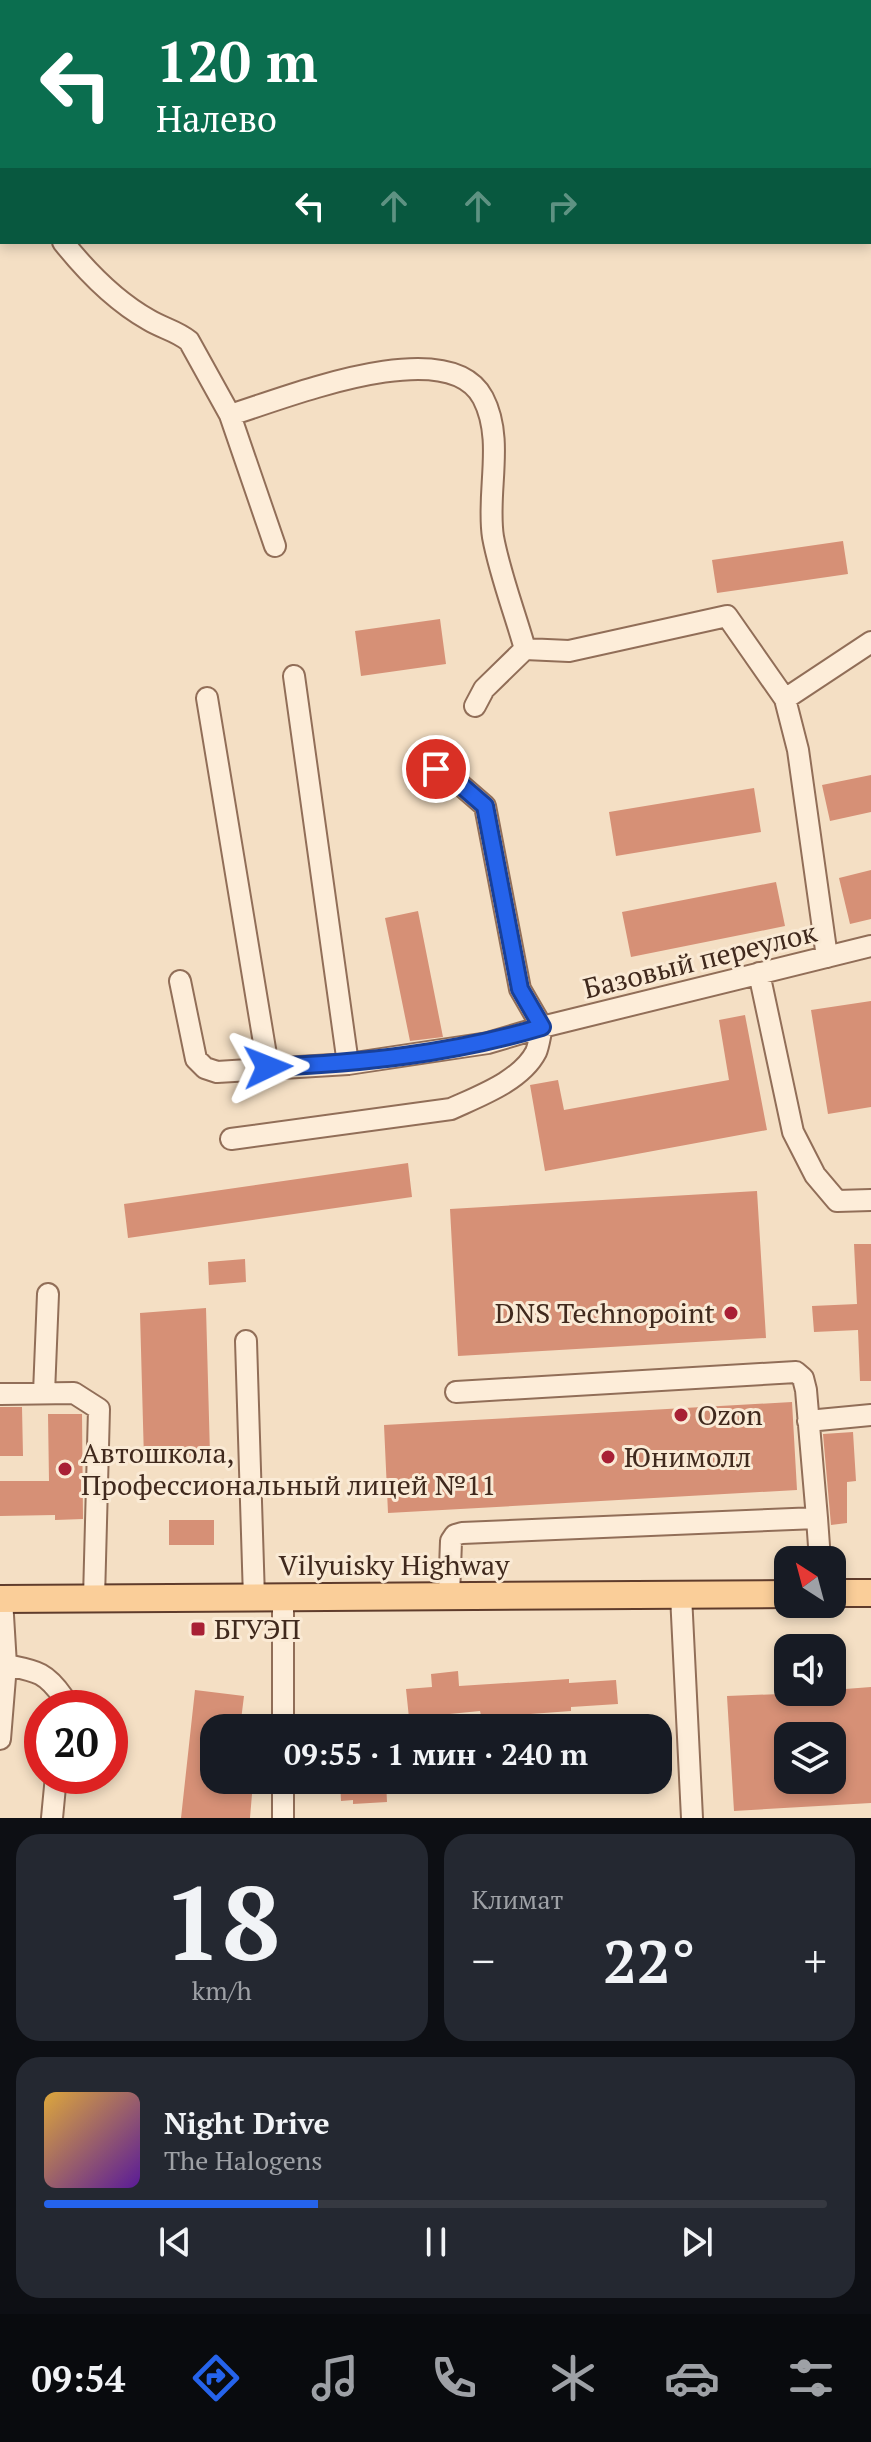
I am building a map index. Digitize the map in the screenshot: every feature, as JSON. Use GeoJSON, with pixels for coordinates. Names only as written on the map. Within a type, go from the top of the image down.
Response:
{"type":"FeatureCollection","features":[{"type":"Feature","properties":{"kind":"main road"},"geometry":{"type":"LineString","coordinates":[[846,1593],[871,1593]]}},
{"type":"Feature","properties":{"kind":"main road","name":"Vilyuisky Highway"},"geometry":{"type":"LineString","coordinates":[[1,1599],[774,1594]]}},
{"type":"Feature","properties":{"kind":"street"},"geometry":{"type":"LineString","coordinates":[[65,244],[122,303],[189,341],[230,415],[275,546]]}},
{"type":"Feature","properties":{"kind":"street"},"geometry":{"type":"LineString","coordinates":[[230,415],[337,381],[410,367],[434,368],[461,377],[473,386],[483,398],[495,459],[493,536],[525,649]]}},
{"type":"Feature","properties":{"kind":"street"},"geometry":{"type":"LineString","coordinates":[[475,706],[484,689],[525,649],[569,651],[727,616],[785,699],[798,750],[827,957]]}},
{"type":"Feature","properties":{"kind":"street"},"geometry":{"type":"LineString","coordinates":[[785,699],[871,642]]}},
{"type":"Feature","properties":{"kind":"street"},"geometry":{"type":"LineString","coordinates":[[294,676],[348,1064]]}},
{"type":"Feature","properties":{"kind":"street"},"geometry":{"type":"LineString","coordinates":[[207,698],[268,1067]]}},
{"type":"Feature","properties":{"kind":"street"},"geometry":{"type":"LineString","coordinates":[[231,1139],[451,1109],[517,1074],[535,1053],[542,1027],[520,989],[485,806],[455,780],[417,758]]}},
{"type":"Feature","properties":{"kind":"street","name":"Базовый переулок"},"geometry":{"type":"LineString","coordinates":[[180,981],[196,1059],[205,1068],[217,1072],[348,1064],[488,1043],[871,946]]}},
{"type":"Feature","properties":{"kind":"street"},"geometry":{"type":"LineString","coordinates":[[759,973],[793,1132],[815,1175],[837,1201],[871,1200]]}},
{"type":"Feature","properties":{"kind":"street"},"geometry":{"type":"LineString","coordinates":[[44,1393],[48,1294]]}},
{"type":"Feature","properties":{"kind":"street"},"geometry":{"type":"LineString","coordinates":[[246,1341],[254,1598]]}},
{"type":"Feature","properties":{"kind":"street"},"geometry":{"type":"LineString","coordinates":[[456,1392],[796,1372],[803,1378],[819,1546]]}},
{"type":"Feature","properties":{"kind":"street"},"geometry":{"type":"LineString","coordinates":[[0,1394],[74,1393],[99,1409],[94,1598]]}},
{"type":"Feature","properties":{"kind":"street"},"geometry":{"type":"LineString","coordinates":[[808,1421],[871,1415]]}},
{"type":"Feature","properties":{"kind":"street"},"geometry":{"type":"LineString","coordinates":[[449,1596],[451,1541],[455,1535],[462,1533],[817,1518]]}},
{"type":"Feature","properties":{"kind":"street"},"geometry":{"type":"LineString","coordinates":[[681,1595],[692,1818]]}},
{"type":"Feature","properties":{"kind":"street"},"geometry":{"type":"LineString","coordinates":[[283,1597],[283,1714]]}},
{"type":"Feature","properties":{"kind":"street"},"geometry":{"type":"LineString","coordinates":[[0,1739],[6,1665],[1,1599]]}},
{"type":"Feature","properties":{"kind":"street"},"geometry":{"type":"LineString","coordinates":[[6,1665],[40,1672],[58,1690]]}},
{"type":"Feature","properties":{"kind":"street"},"geometry":{"type":"LineString","coordinates":[[52,1818],[54,1794]]}},
{"type":"Feature","properties":{"kind":"street"},"geometry":{"type":"LineString","coordinates":[[283,1794],[283,1818]]}},
{"type":"Feature","properties":{"kind":"building"},"geometry":{"type":"Polygon","coordinates":[[[843,541],[848,574],[717,593],[712,560],[843,541]]]}},
{"type":"Feature","properties":{"kind":"building"},"geometry":{"type":"Polygon","coordinates":[[[440,619],[446,664],[361,676],[355,631],[440,619]]]}},
{"type":"Feature","properties":{"kind":"building"},"geometry":{"type":"Polygon","coordinates":[[[871,775],[871,812],[830,821],[822,785],[871,775]]]}},
{"type":"Feature","properties":{"kind":"building"},"geometry":{"type":"Polygon","coordinates":[[[754,788],[761,832],[616,856],[609,812],[754,788]]]}},
{"type":"Feature","properties":{"kind":"building"},"geometry":{"type":"Polygon","coordinates":[[[871,870],[871,919],[850,924],[839,878],[871,870]]]}},
{"type":"Feature","properties":{"kind":"building"},"geometry":{"type":"Polygon","coordinates":[[[776,882],[785,926],[631,957],[622,912],[776,882]]]}},
{"type":"Feature","properties":{"kind":"building"},"geometry":{"type":"Polygon","coordinates":[[[418,911],[443,1037],[410,1041],[385,918],[418,911]]]}},
{"type":"Feature","properties":{"kind":"building"},"geometry":{"type":"Polygon","coordinates":[[[871,1001],[871,1107],[828,1114],[811,1010],[871,1001]]]}},
{"type":"Feature","properties":{"kind":"building"},"geometry":{"type":"Polygon","coordinates":[[[745,1015],[767,1130],[545,1171],[530,1085],[558,1080],[564,1110],[729,1080],[719,1020],[745,1015]]]}},
{"type":"Feature","properties":{"kind":"building"},"geometry":{"type":"Polygon","coordinates":[[[408,1163],[412,1197],[128,1238],[124,1204],[408,1163]]]}},
{"type":"Feature","properties":{"kind":"building"},"geometry":{"type":"Polygon","coordinates":[[[757,1191],[766,1338],[458,1356],[450,1209],[757,1191]]]}},
{"type":"Feature","properties":{"kind":"building"},"geometry":{"type":"Polygon","coordinates":[[[854,1244],[871,1244],[871,1381],[860,1381],[858,1330],[814,1332],[812,1306],[857,1304],[854,1244]]]}},
{"type":"Feature","properties":{"kind":"building"},"geometry":{"type":"Polygon","coordinates":[[[245,1259],[246,1282],[209,1285],[208,1262],[245,1259]]]}},
{"type":"Feature","properties":{"kind":"building"},"geometry":{"type":"Polygon","coordinates":[[[206,1308],[210,1455],[144,1460],[140,1313],[206,1308]]]}},
{"type":"Feature","properties":{"kind":"building","name":"Юнимолл"},"geometry":{"type":"Polygon","coordinates":[[[792,1402],[797,1490],[388,1513],[384,1425],[792,1402]]]}},
{"type":"Feature","properties":{"kind":"building"},"geometry":{"type":"Polygon","coordinates":[[[0,1407],[22,1407],[23,1456],[0,1456],[0,1407]]]}},
{"type":"Feature","properties":{"kind":"building","name":"Автошкола, Профессиональный лицей №11"},"geometry":{"type":"Polygon","coordinates":[[[48,1414],[82,1414],[83,1519],[55,1520],[55,1515],[0,1516],[0,1481],[49,1481],[48,1414]]]}},
{"type":"Feature","properties":{"kind":"building"},"geometry":{"type":"Polygon","coordinates":[[[853,1432],[856,1481],[847,1482],[847,1523],[831,1525],[823,1434],[853,1432]]]}},
{"type":"Feature","properties":{"kind":"building"},"geometry":{"type":"Polygon","coordinates":[[[169,1520],[214,1520],[214,1545],[169,1545],[169,1520]]]}},
{"type":"Feature","properties":{"kind":"building"},"geometry":{"type":"Polygon","coordinates":[[[458,1671],[459,1686],[569,1679],[569,1683],[616,1680],[618,1704],[530,1714],[481,1714],[480,1711],[409,1714],[406,1689],[432,1687],[431,1674],[458,1671]]]}},
{"type":"Feature","properties":{"kind":"building"},"geometry":{"type":"Polygon","coordinates":[[[871,1687],[871,1803],[734,1811],[727,1696],[774,1694],[774,1706],[846,1706],[846,1689],[871,1687]]]}},
{"type":"Feature","properties":{"kind":"building"},"geometry":{"type":"Polygon","coordinates":[[[195,1690],[244,1696],[242,1714],[200,1714],[200,1794],[252,1794],[250,1818],[181,1818],[195,1690]]]}},
{"type":"Feature","properties":{"kind":"building"},"geometry":{"type":"Polygon","coordinates":[[[341,1794],[387,1794],[387,1802],[353,1804],[353,1800],[341,1801],[341,1794]]]}},
{"type":"Feature","properties":{"kind":"place","name":"DNS Technopoint"},"geometry":{"type":"Point","coordinates":[731,1313]}},
{"type":"Feature","properties":{"kind":"place","name":"Ozon"},"geometry":{"type":"Point","coordinates":[681,1415]}},
{"type":"Feature","properties":{"kind":"place","name":"Юнимолл"},"geometry":{"type":"Point","coordinates":[608,1457]}},
{"type":"Feature","properties":{"kind":"place","name":"Автошкола, Профессиональный лицей №11"},"geometry":{"type":"Point","coordinates":[65,1469]}},
{"type":"Feature","properties":{"kind":"place","name":"БГУЭП"},"geometry":{"type":"Point","coordinates":[198,1629]}},
{"type":"Feature","properties":{"kind":"route"},"geometry":{"type":"LineString","coordinates":[[268,1067],[348,1064],[488,1043],[542,1027],[520,989],[485,806],[455,780],[436,769]]}}]}
